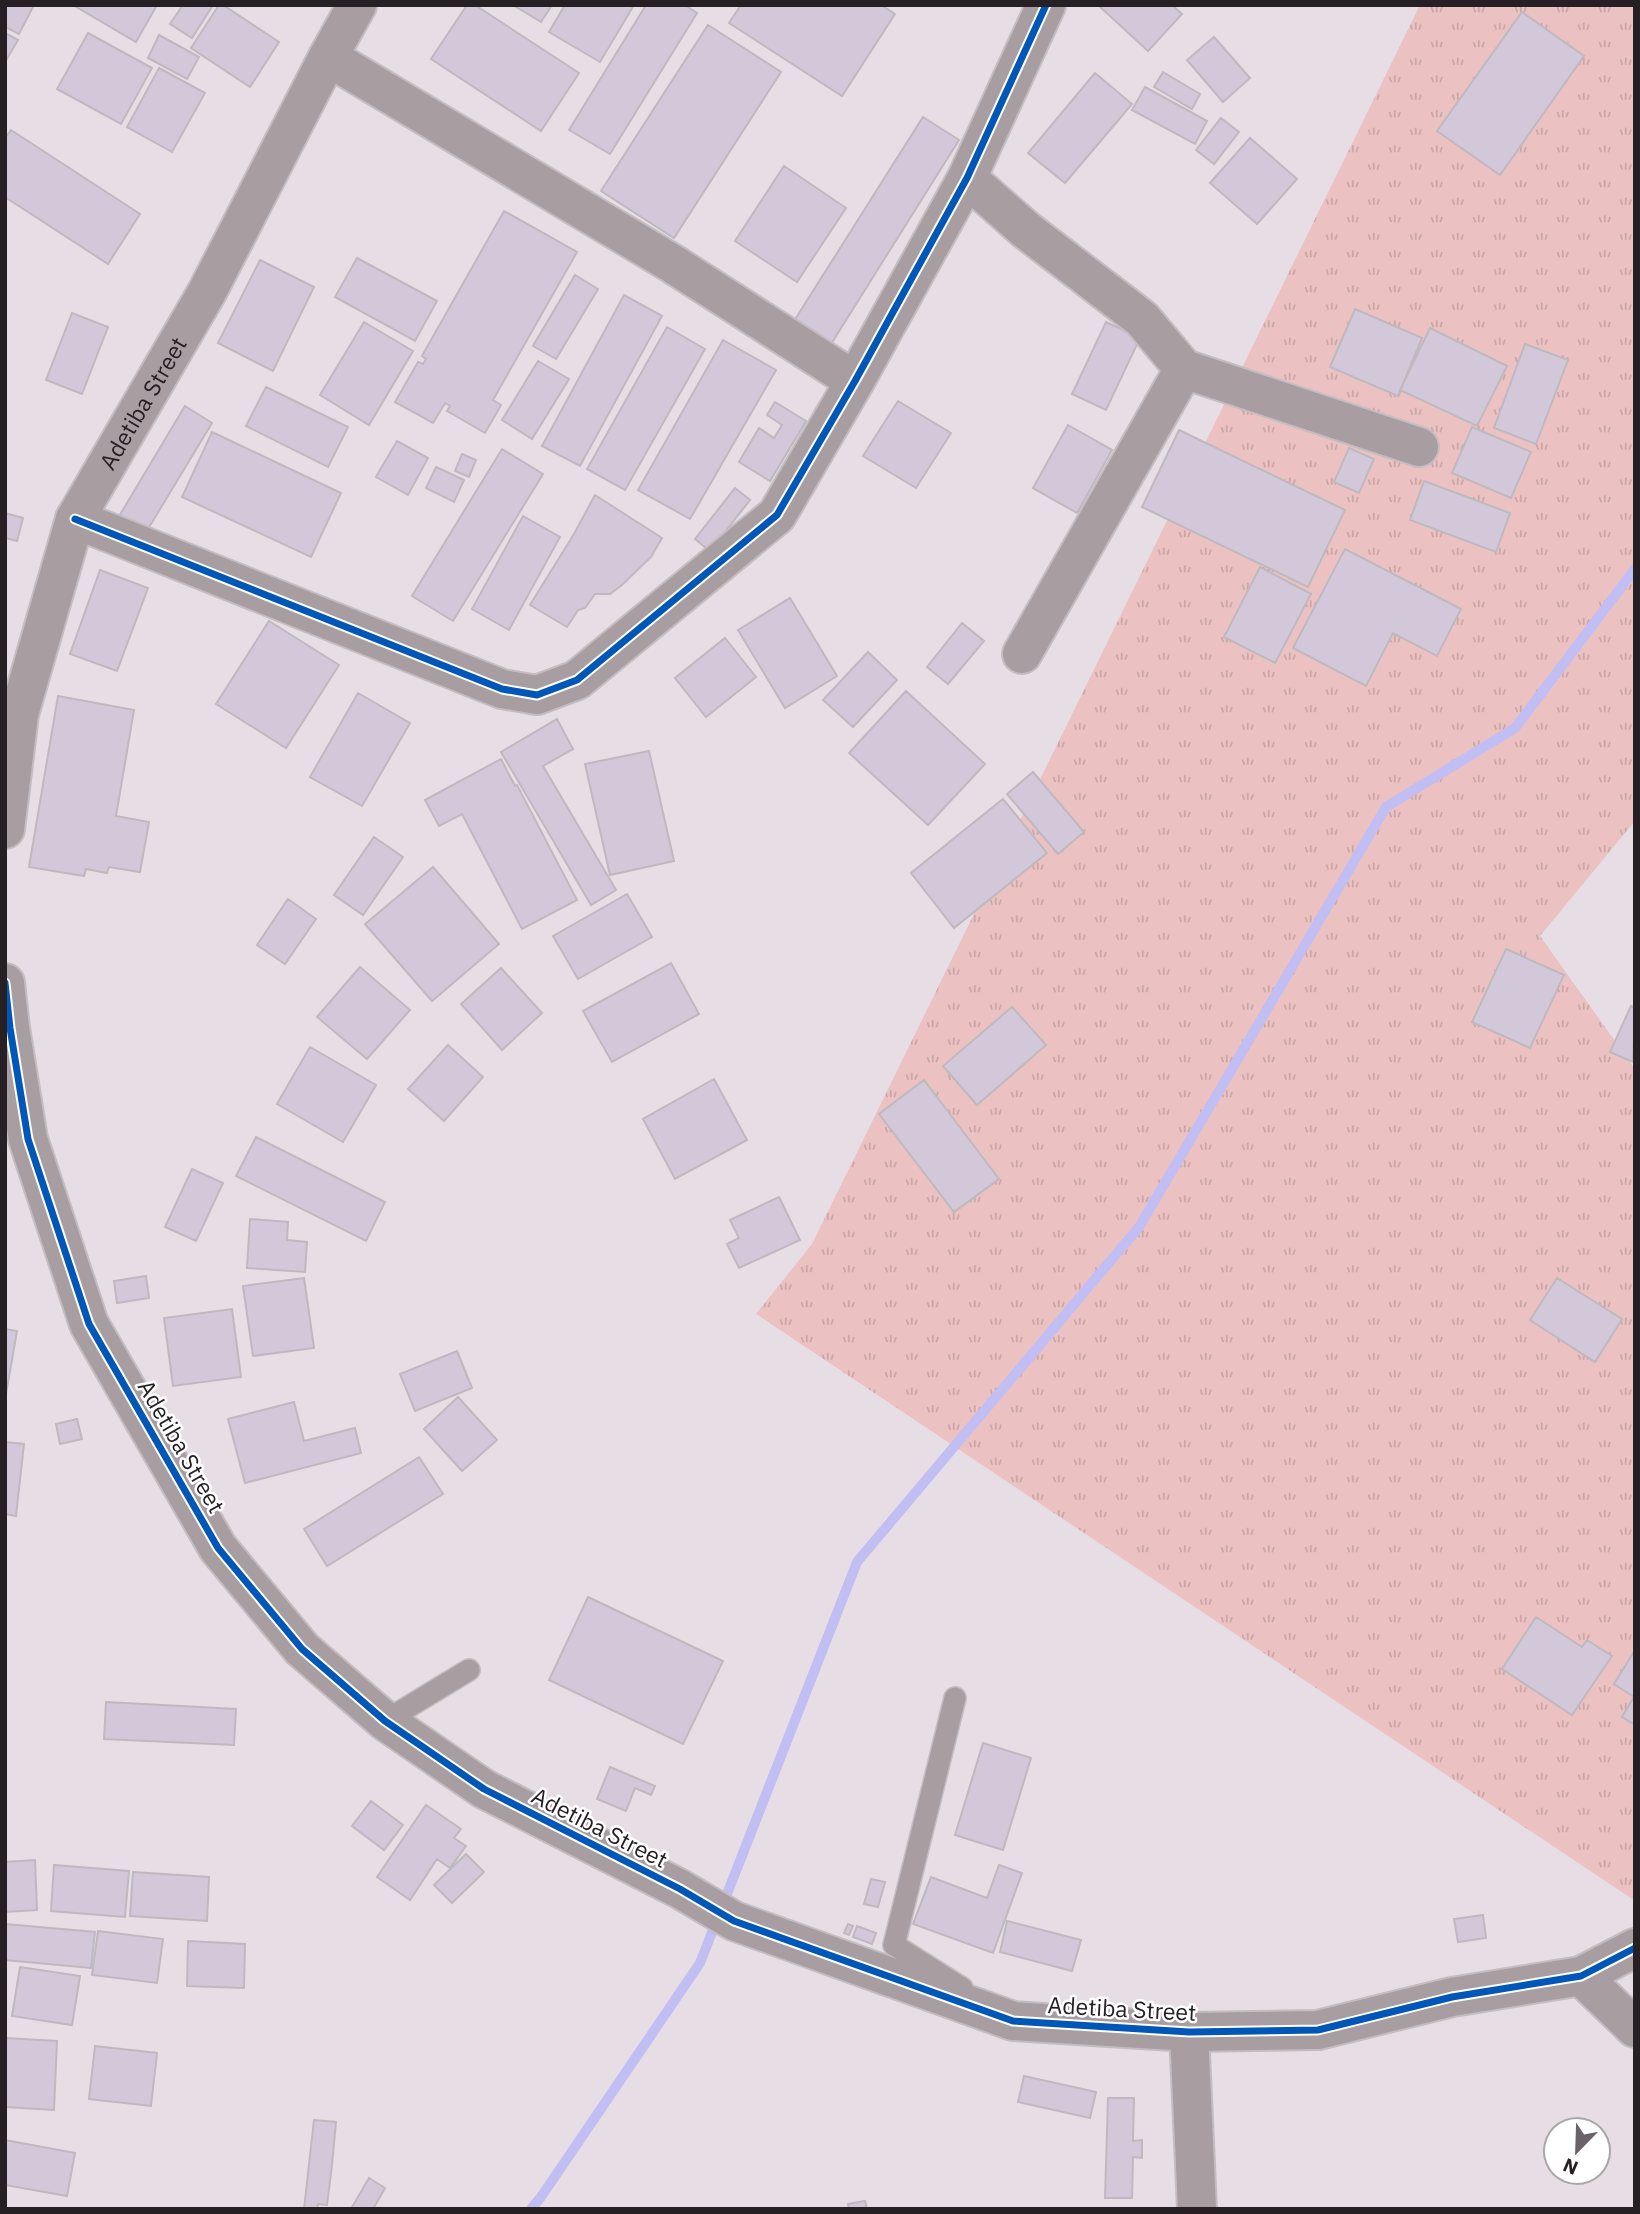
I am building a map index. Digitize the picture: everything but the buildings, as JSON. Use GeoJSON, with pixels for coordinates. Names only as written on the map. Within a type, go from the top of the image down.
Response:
{"type":"FeatureCollection","features":[{"type":"Feature","properties":{"kind":"street","name":"Adetiba Street"},"geometry":{"type":"LineString","coordinates":[[5,829],[19,714],[75,519],[206,292],[327,57],[357,5]]}},
{"type":"Feature","properties":{"kind":"street"},"geometry":{"type":"LineString","coordinates":[[75,519],[502,689],[537,695],[577,680],[777,515],[855,381],[967,178],[1046,5]]}},
{"type":"Feature","properties":{"kind":"street"},"geometry":{"type":"LineString","coordinates":[[327,57],[673,264],[855,381]]}},
{"type":"Feature","properties":{"kind":"street"},"geometry":{"type":"LineString","coordinates":[[967,178],[1026,229],[1142,319],[1184,369],[1419,447]]}},
{"type":"Feature","properties":{"kind":"street"},"geometry":{"type":"LineString","coordinates":[[1022,654],[1184,369]]}},
{"type":"Feature","properties":{"kind":"street","name":"Adetiba Street"},"geometry":{"type":"LineString","coordinates":[[5,983],[9,1028],[28,1139],[89,1324],[218,1548],[302,1649],[385,1721],[484,1789],[680,1889],[734,1922],[1013,2021],[1189,2032],[1318,2030],[1452,1997],[1581,1976],[1635,1948]]}},
{"type":"Feature","properties":{"kind":"street"},"geometry":{"type":"LineString","coordinates":[[1581,1976],[1635,2028]]}},
{"type":"Feature","properties":{"kind":"street"},"geometry":{"type":"LineString","coordinates":[[1189,2032],[1197,2209]]}},
{"type":"Feature","properties":{"kind":"lane"},"geometry":{"type":"LineString","coordinates":[[385,1721],[469,1670]]}},
{"type":"Feature","properties":{"kind":"lane"},"geometry":{"type":"LineString","coordinates":[[955,1698],[894,1945],[1013,2021]]}},
{"type":"Feature","properties":{"kind":"green space"},"geometry":{"type":"Polygon","coordinates":[[[1420,5],[1635,5],[1635,821],[1540,936],[1635,1069],[1635,1901],[756,1314],[812,1244],[1420,5]]]}},
{"type":"Feature","properties":{"kind":"waterway"},"geometry":{"type":"LineString","coordinates":[[531,2209],[700,1963],[857,1562],[1139,1227],[1386,807],[1515,728],[1635,569]]}},
{"type":"Feature","properties":{"kind":"cycle path"},"geometry":{"type":"LineString","coordinates":[[75,519],[502,689],[537,695],[577,680],[777,515],[855,381],[967,178],[1046,5]]}},
{"type":"Feature","properties":{"kind":"cycle path"},"geometry":{"type":"LineString","coordinates":[[5,983],[28,1139],[89,1324],[218,1548],[302,1649],[385,1721],[484,1789],[680,1889],[734,1921],[1013,2021],[1189,2032],[1318,2030],[1452,1997],[1581,1976],[1635,1948]]}}]}
